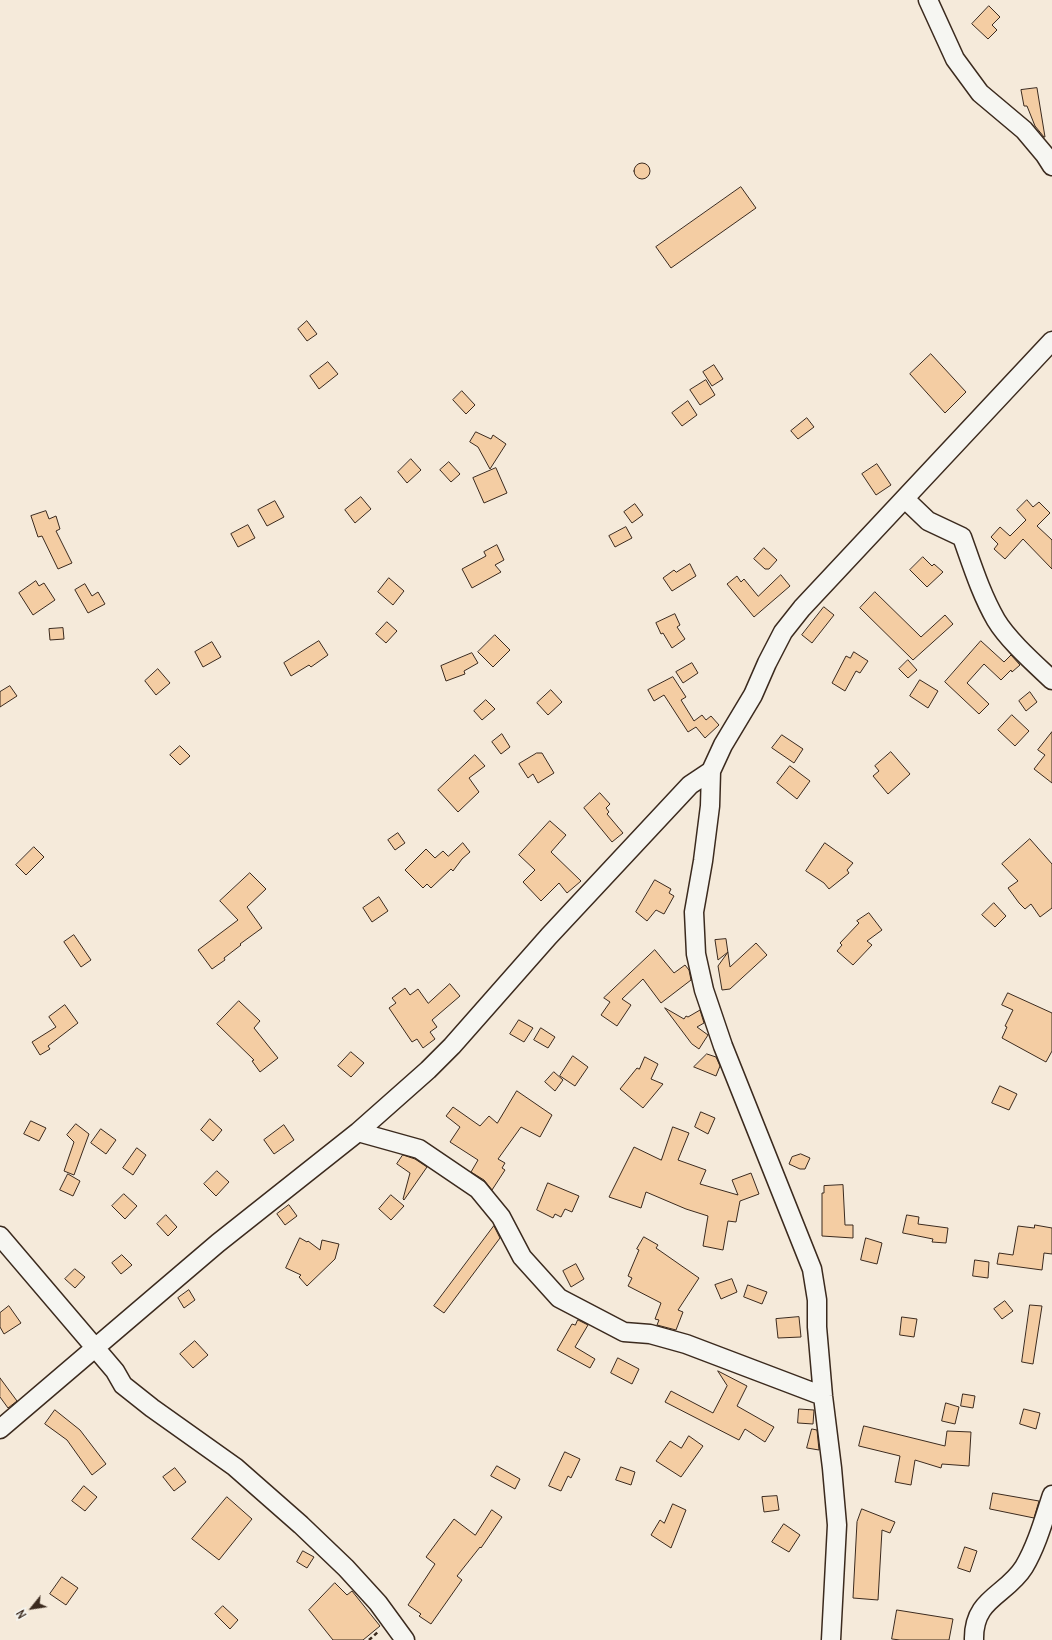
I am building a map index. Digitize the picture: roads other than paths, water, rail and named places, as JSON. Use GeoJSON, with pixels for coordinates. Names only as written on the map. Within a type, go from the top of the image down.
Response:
{"type":"FeatureCollection","features":[{"type":"Feature","properties":{"kind":"street"},"geometry":{"type":"LineString","coordinates":[[928,0],[955,59],[980,93],[1024,130],[1045,155],[1052,166]]}},
{"type":"Feature","properties":{"kind":"street"},"geometry":{"type":"LineString","coordinates":[[831,1640],[837,1525],[823,1396],[817,1327],[817,1300],[812,1269],[723,1046],[704,990],[696,954],[694,912],[703,861],[710,806],[711,771],[723,746],[753,695],[767,662],[783,632],[808,602],[905,500],[1052,341]]}},
{"type":"Feature","properties":{"kind":"street"},"geometry":{"type":"LineString","coordinates":[[905,500],[928,521],[962,537],[976,579],[996,620],[1022,651],[1052,680]]}},
{"type":"Feature","properties":{"kind":"street"},"geometry":{"type":"LineString","coordinates":[[0,1429],[218,1244],[358,1132],[428,1070],[452,1046],[554,931],[690,785],[711,771]]}},
{"type":"Feature","properties":{"kind":"street"},"geometry":{"type":"LineString","coordinates":[[358,1132],[419,1148],[478,1189],[501,1217],[522,1257],[559,1298],[624,1332],[650,1334],[686,1344],[823,1396]]}},
{"type":"Feature","properties":{"kind":"street"},"geometry":{"type":"LineString","coordinates":[[0,1236],[115,1370],[123,1385],[152,1408],[235,1467],[302,1525],[378,1602],[405,1640]]}},
{"type":"Feature","properties":{"kind":"street"},"geometry":{"type":"LineString","coordinates":[[974,1640],[974,1633],[979,1613],[986,1603],[1015,1578],[1024,1567],[1038,1537],[1052,1495]]}}]}
